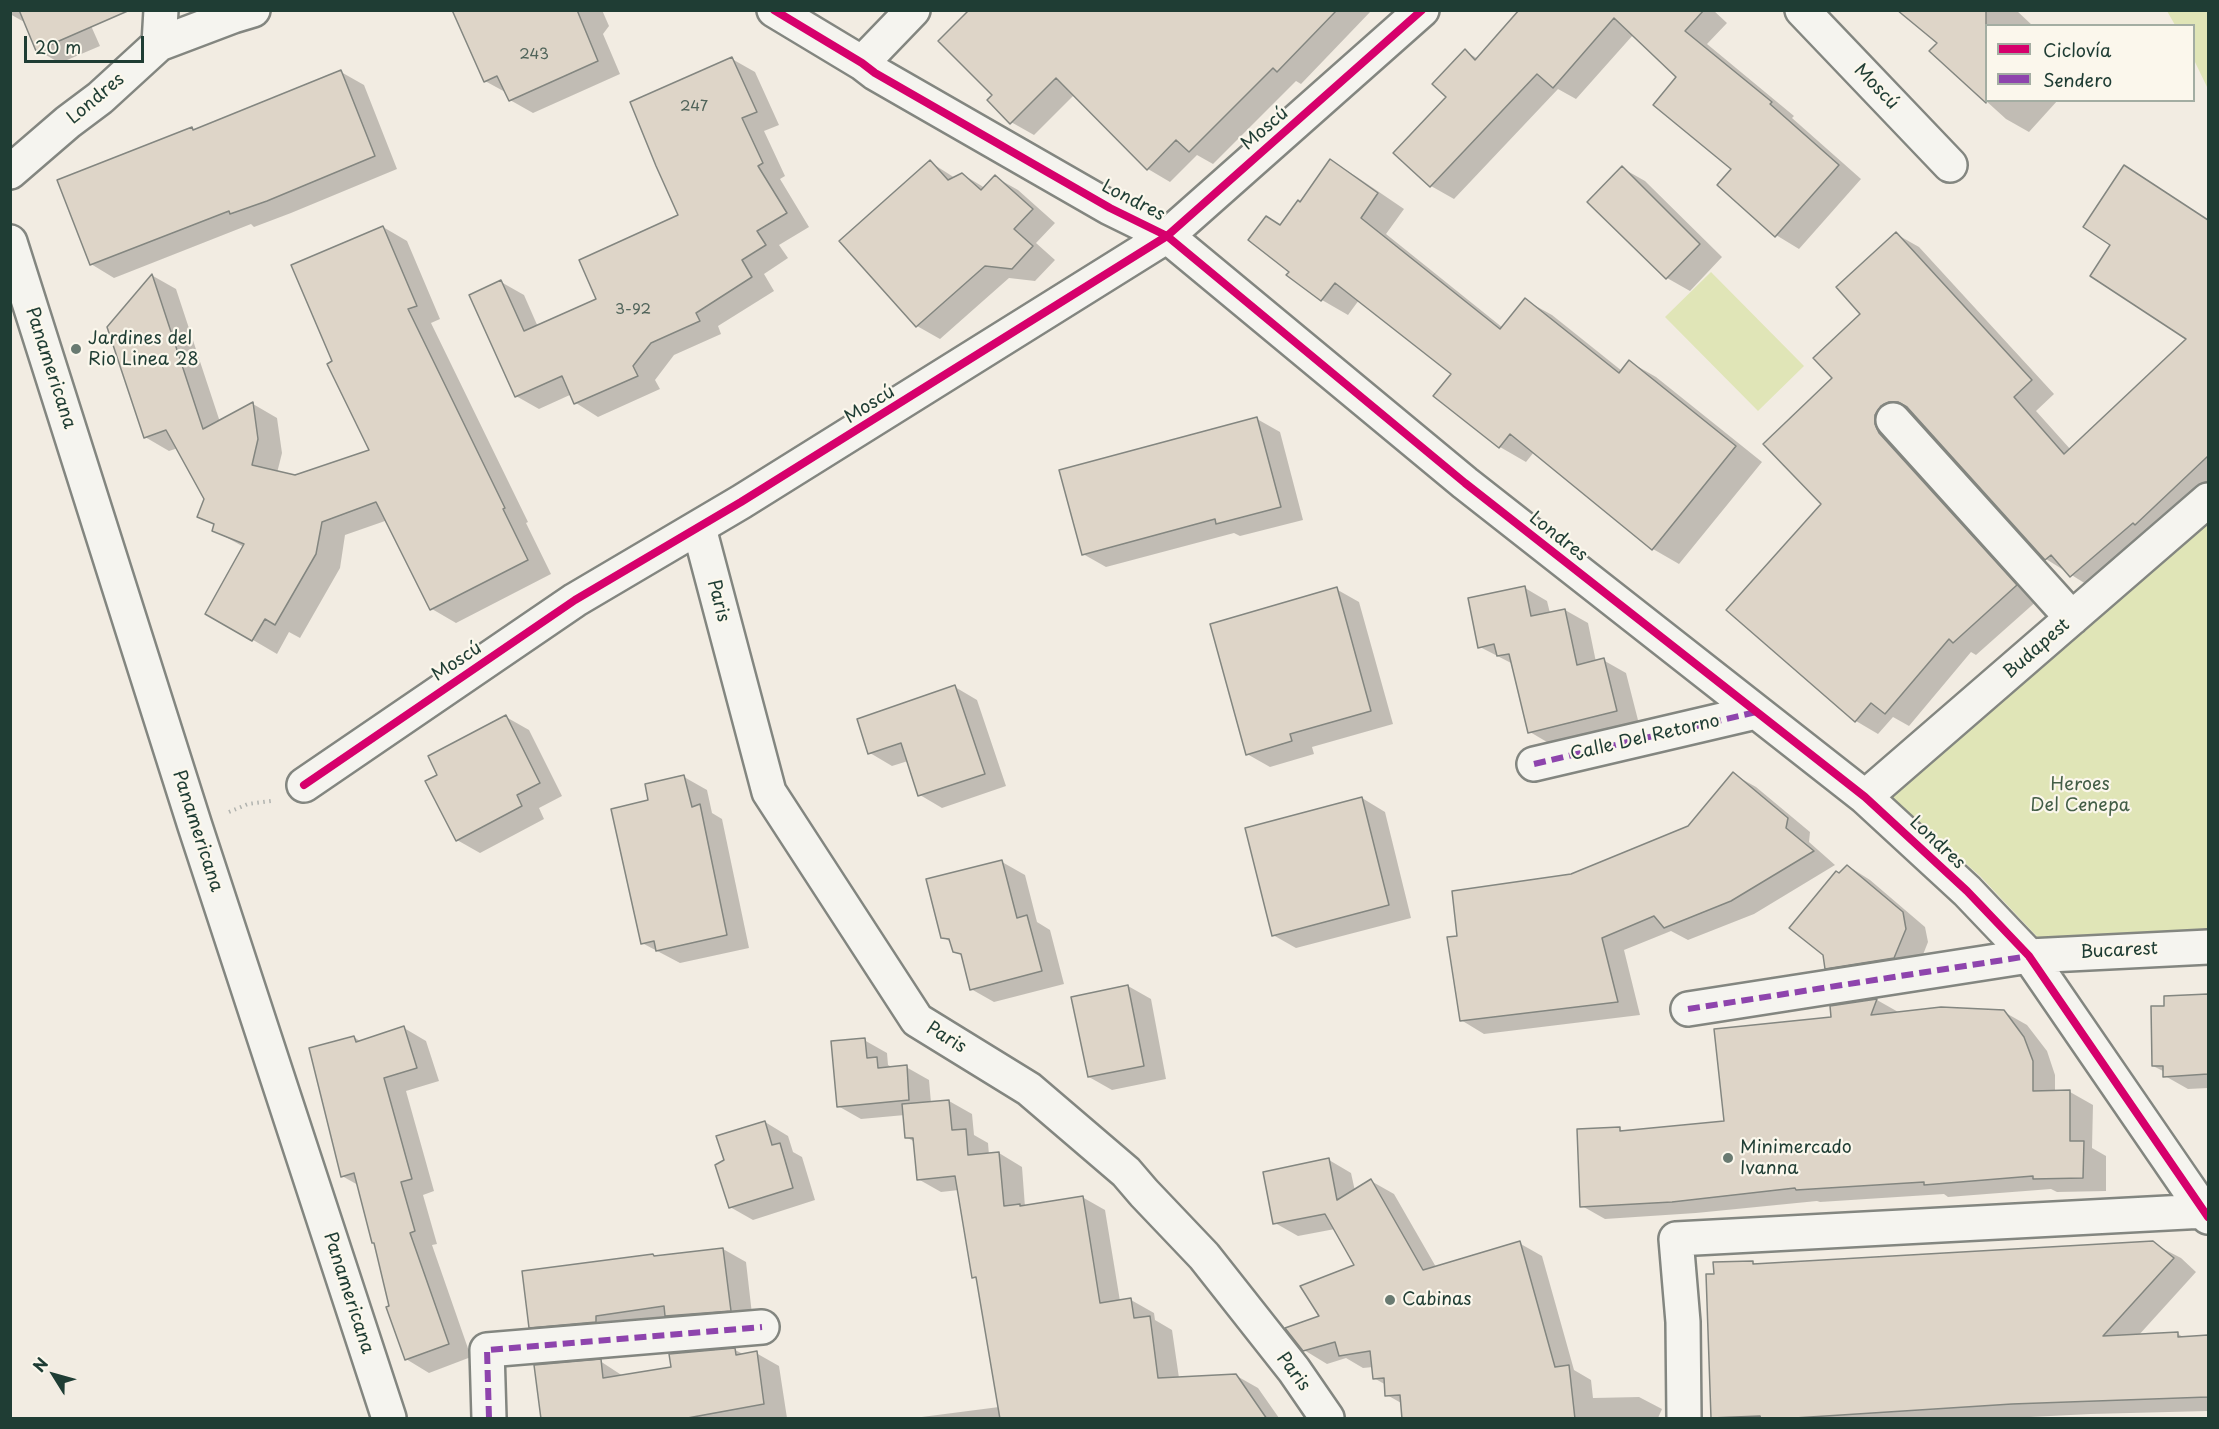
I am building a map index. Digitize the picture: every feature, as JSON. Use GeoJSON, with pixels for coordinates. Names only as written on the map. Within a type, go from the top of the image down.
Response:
{"type":"FeatureCollection","features":[{"type":"Feature","properties":{"kind":"street"},"geometry":{"type":"LineString","coordinates":[[159,44],[161,10]]}},
{"type":"Feature","properties":{"kind":"street","name":"Londres"},"geometry":{"type":"LineString","coordinates":[[10,172],[100,98],[159,44],[253,10]]}},
{"type":"Feature","properties":{"kind":"street","name":"Londres"},"geometry":{"type":"LineString","coordinates":[[774,10],[875,73],[1110,208],[1167,236],[1465,483],[1865,797],[1967,891],[2030,956],[2207,1214]]}},
{"type":"Feature","properties":{"kind":"street"},"geometry":{"type":"LineString","coordinates":[[862,63],[913,10]]}},
{"type":"Feature","properties":{"kind":"street","name":"Moscú"},"geometry":{"type":"LineString","coordinates":[[304,785],[575,600],[699,528],[1167,236],[1422,10]]}},
{"type":"Feature","properties":{"kind":"street","name":"Moscú"},"geometry":{"type":"LineString","coordinates":[[1802,10],[1950,165]]}},
{"type":"Feature","properties":{"kind":"street","name":"Panamericana"},"geometry":{"type":"LineString","coordinates":[[10,242],[195,826],[388,1419]]}},
{"type":"Feature","properties":{"kind":"street"},"geometry":{"type":"LineString","coordinates":[[1893,420],[2072,618]]}},
{"type":"Feature","properties":{"kind":"street","name":"Budapest"},"geometry":{"type":"LineString","coordinates":[[1865,797],[2208,500]]}},
{"type":"Feature","properties":{"kind":"street","name":"Paris"},"geometry":{"type":"LineString","coordinates":[[699,528],[769,792],[917,1020],[1029,1089],[1126,1172],[1204,1256],[1294,1370],[1327,1419]]}},
{"type":"Feature","properties":{"kind":"street","name":"Calle Del Retorno"},"geometry":{"type":"LineString","coordinates":[[1534,764],[1756,712]]}},
{"type":"Feature","properties":{"kind":"street","name":"Bucarest"},"geometry":{"type":"LineString","coordinates":[[1688,1009],[2030,956],[2208,947]]}},
{"type":"Feature","properties":{"kind":"street"},"geometry":{"type":"LineString","coordinates":[[1684,1419],[1683,1322],[1676,1239],[2207,1214]]}},
{"type":"Feature","properties":{"kind":"street"},"geometry":{"type":"LineString","coordinates":[[489,1419],[487,1350],[762,1327]]}},
{"type":"Feature","properties":{"kind":"path"},"geometry":{"type":"LineString","coordinates":[[195,826],[248,804],[269,803],[304,785]]}},
{"type":"Feature","properties":{"kind":"green space"},"geometry":{"type":"Polygon","coordinates":[[[2167,11],[2208,11],[2208,89],[2195,62],[2195,24],[2174,24],[2167,11]]]}},
{"type":"Feature","properties":{"kind":"green space"},"geometry":{"type":"Polygon","coordinates":[[[1711,272],[1804,366],[1758,411],[1665,317],[1711,272]]]}},
{"type":"Feature","properties":{"kind":"green space","name":"Heroes Del Cenepa"},"geometry":{"type":"Polygon","coordinates":[[[2208,509],[2208,933],[2042,942],[1980,876],[1885,793],[2208,509]]]}},
{"type":"Feature","properties":{"kind":"building"},"geometry":{"type":"Polygon","coordinates":[[[19,10],[130,10],[36,51],[19,10]]]}},
{"type":"Feature","properties":{"kind":"building"},"geometry":{"type":"Polygon","coordinates":[[[452,10],[577,10],[598,61],[509,101],[497,76],[484,82],[452,10]]]}},
{"type":"Feature","properties":{"kind":"building"},"geometry":{"type":"Polygon","coordinates":[[[969,10],[1337,10],[1277,72],[1273,68],[1189,152],[1176,140],[1147,170],[1056,78],[1010,124],[987,100],[992,95],[938,41],[969,10]]]}},
{"type":"Feature","properties":{"kind":"building"},"geometry":{"type":"Polygon","coordinates":[[[1519,10],[1704,10],[1685,31],[1772,102],[1770,104],[1839,165],[1775,237],[1717,185],[1731,169],[1653,105],[1676,77],[1614,18],[1553,88],[1537,74],[1430,187],[1393,153],[1446,97],[1432,84],[1465,49],[1475,60],[1519,10]]]}},
{"type":"Feature","properties":{"kind":"building"},"geometry":{"type":"Polygon","coordinates":[[[1897,10],[1986,10],[1986,103],[1929,51],[1937,43],[1897,10]]]}},
{"type":"Feature","properties":{"kind":"building"},"geometry":{"type":"Polygon","coordinates":[[[732,57],[757,112],[742,118],[763,163],[758,166],[787,213],[757,231],[766,245],[742,260],[752,277],[696,313],[700,321],[651,343],[633,366],[638,376],[574,404],[562,376],[515,397],[469,295],[501,280],[524,331],[596,299],[579,260],[678,215],[630,102],[732,57]]]}},
{"type":"Feature","properties":{"kind":"building"},"geometry":{"type":"Polygon","coordinates":[[[341,70],[375,156],[267,201],[230,214],[229,211],[90,265],[57,180],[192,127],[193,130],[341,70]]]}},
{"type":"Feature","properties":{"kind":"building"},"geometry":{"type":"Polygon","coordinates":[[[1330,159],[1378,193],[1361,218],[1500,329],[1525,298],[1619,373],[1629,360],[1736,446],[1652,550],[1510,434],[1499,448],[1433,396],[1451,374],[1335,283],[1321,301],[1286,275],[1289,272],[1248,240],[1266,216],[1280,225],[1298,200],[1300,202],[1330,159]]]}},
{"type":"Feature","properties":{"kind":"building"},"geometry":{"type":"Polygon","coordinates":[[[930,160],[948,180],[962,173],[981,190],[995,175],[1033,209],[1014,229],[1033,246],[1012,269],[985,266],[916,327],[839,241],[930,160]]]}},
{"type":"Feature","properties":{"kind":"building"},"geometry":{"type":"Polygon","coordinates":[[[2124,165],[2208,220],[2208,456],[2135,525],[2133,523],[2070,577],[2051,555],[2045,560],[1907,407],[1898,402],[1889,402],[1881,406],[1875,415],[1875,424],[1879,433],[2017,585],[1953,643],[1949,639],[1885,714],[1871,703],[1855,722],[1726,610],[1821,504],[1763,444],[1832,378],[1813,358],[1860,314],[1836,287],[1896,232],[2032,380],[2014,397],[2064,454],[2186,339],[2090,276],[2110,245],[2083,227],[2124,165]]]}},
{"type":"Feature","properties":{"kind":"building"},"geometry":{"type":"Polygon","coordinates":[[[1622,166],[1700,244],[1666,279],[1587,202],[1622,166]]]}},
{"type":"Feature","properties":{"kind":"building"},"geometry":{"type":"Polygon","coordinates":[[[383,226],[417,306],[408,309],[528,560],[430,610],[376,502],[322,522],[316,554],[275,625],[265,619],[252,641],[205,614],[244,544],[212,531],[214,524],[197,517],[204,499],[166,430],[144,438],[107,327],[152,274],[203,429],[253,402],[258,439],[252,465],[295,475],[369,450],[327,364],[332,361],[291,265],[383,226]]]}},
{"type":"Feature","properties":{"kind":"building"},"geometry":{"type":"Polygon","coordinates":[[[1257,417],[1281,507],[1216,524],[1215,519],[1082,555],[1059,470],[1257,417]]]}},
{"type":"Feature","properties":{"kind":"building"},"geometry":{"type":"Polygon","coordinates":[[[1525,586],[1531,616],[1565,609],[1577,665],[1604,658],[1617,711],[1528,733],[1509,654],[1497,656],[1494,644],[1478,648],[1468,598],[1525,586]]]}},
{"type":"Feature","properties":{"kind":"building"},"geometry":{"type":"Polygon","coordinates":[[[1337,587],[1371,711],[1290,734],[1292,741],[1246,755],[1210,624],[1337,587]]]}},
{"type":"Feature","properties":{"kind":"building"},"geometry":{"type":"Polygon","coordinates":[[[955,685],[985,774],[918,796],[901,743],[868,754],[857,719],[955,685]]]}},
{"type":"Feature","properties":{"kind":"building"},"geometry":{"type":"Polygon","coordinates":[[[506,715],[540,783],[517,795],[522,806],[456,841],[425,781],[437,775],[428,756],[506,715]]]}},
{"type":"Feature","properties":{"kind":"building"},"geometry":{"type":"Polygon","coordinates":[[[1733,772],[1788,818],[1786,828],[1814,851],[1731,901],[1664,928],[1654,916],[1602,938],[1618,1002],[1460,1021],[1447,937],[1457,936],[1452,891],[1571,874],[1688,826],[1733,772]]]}},
{"type":"Feature","properties":{"kind":"building"},"geometry":{"type":"Polygon","coordinates":[[[684,775],[692,807],[700,804],[727,935],[656,951],[654,941],[641,944],[611,809],[648,800],[645,784],[684,775]]]}},
{"type":"Feature","properties":{"kind":"building"},"geometry":{"type":"Polygon","coordinates":[[[1362,797],[1389,905],[1272,936],[1245,828],[1362,797]]]}},
{"type":"Feature","properties":{"kind":"building"},"geometry":{"type":"Polygon","coordinates":[[[1002,860],[1017,918],[1027,915],[1042,971],[970,990],[961,954],[953,952],[949,939],[941,938],[926,879],[1002,860]]]}},
{"type":"Feature","properties":{"kind":"building"},"geometry":{"type":"Polygon","coordinates":[[[1847,865],[1903,912],[1906,929],[1894,958],[1825,969],[1823,955],[1789,928],[1836,871],[1839,873],[1847,865]]]}},
{"type":"Feature","properties":{"kind":"building"},"geometry":{"type":"Polygon","coordinates":[[[1128,985],[1144,1066],[1088,1077],[1071,997],[1128,985]]]}},
{"type":"Feature","properties":{"kind":"building"},"geometry":{"type":"Polygon","coordinates":[[[2208,994],[2208,1074],[2163,1077],[2163,1066],[2152,1066],[2151,1006],[2164,1006],[2164,996],[2208,994]]]}},
{"type":"Feature","properties":{"kind":"building"},"geometry":{"type":"Polygon","coordinates":[[[1877,999],[1871,1015],[1941,1007],[2004,1010],[2024,1037],[2033,1061],[2033,1091],[2070,1090],[2070,1141],[2084,1141],[2083,1178],[2033,1179],[2033,1176],[1924,1185],[1924,1182],[1796,1190],[1795,1188],[1672,1202],[1580,1207],[1577,1129],[1620,1127],[1620,1131],[1724,1121],[1714,1029],[1831,1017],[1830,1006],[1877,999]]]}},
{"type":"Feature","properties":{"kind":"building"},"geometry":{"type":"Polygon","coordinates":[[[404,1026],[417,1068],[384,1078],[412,1179],[401,1182],[415,1231],[410,1233],[449,1344],[405,1360],[386,1307],[389,1306],[374,1243],[372,1243],[354,1173],[341,1177],[309,1048],[354,1036],[356,1042],[404,1026]]]}},
{"type":"Feature","properties":{"kind":"building"},"geometry":{"type":"Polygon","coordinates":[[[865,1038],[867,1058],[877,1057],[878,1068],[907,1065],[909,1100],[837,1107],[831,1041],[865,1038]]]}},
{"type":"Feature","properties":{"kind":"building"},"geometry":{"type":"Polygon","coordinates":[[[949,1100],[952,1130],[966,1129],[968,1155],[999,1152],[1004,1206],[1020,1204],[1020,1206],[1083,1196],[1100,1303],[1131,1298],[1134,1318],[1150,1316],[1158,1378],[1236,1374],[1267,1419],[1000,1419],[976,1277],[972,1278],[955,1176],[917,1180],[913,1138],[905,1138],[902,1104],[949,1100]]]}},
{"type":"Feature","properties":{"kind":"building"},"geometry":{"type":"Polygon","coordinates":[[[765,1121],[772,1145],[780,1143],[793,1188],[729,1208],[715,1165],[724,1160],[716,1136],[765,1121]]]}},
{"type":"Feature","properties":{"kind":"building"},"geometry":{"type":"Polygon","coordinates":[[[1329,1158],[1337,1200],[1371,1179],[1423,1270],[1520,1241],[1555,1367],[1569,1365],[1575,1419],[1402,1419],[1400,1395],[1385,1396],[1384,1378],[1373,1379],[1370,1351],[1339,1356],[1335,1342],[1303,1351],[1285,1328],[1319,1316],[1300,1286],[1354,1265],[1325,1214],[1273,1224],[1263,1172],[1329,1158]]]}},
{"type":"Feature","properties":{"kind":"building"},"geometry":{"type":"Polygon","coordinates":[[[2153,1241],[2174,1258],[2103,1336],[2178,1332],[2178,1337],[2208,1335],[2208,1397],[2012,1404],[1779,1419],[1761,1419],[1760,1416],[1711,1418],[1706,1274],[1714,1274],[1713,1262],[1753,1261],[1753,1264],[2153,1241]]]}},
{"type":"Feature","properties":{"kind":"building"},"geometry":{"type":"Polygon","coordinates":[[[723,1248],[731,1311],[665,1316],[664,1306],[596,1316],[596,1322],[529,1328],[522,1271],[653,1254],[654,1256],[723,1248]]]}},
{"type":"Feature","properties":{"kind":"building"},"geometry":{"type":"Polygon","coordinates":[[[735,1348],[736,1355],[757,1351],[764,1404],[682,1419],[541,1419],[534,1365],[601,1359],[603,1378],[671,1367],[669,1354],[735,1348]]]}},
{"type":"Feature","properties":{"kind":"marked path"},"geometry":{"type":"LineString","coordinates":[[1534,764],[1756,712]]}},
{"type":"Feature","properties":{"kind":"marked path"},"geometry":{"type":"LineString","coordinates":[[1688,1009],[2029,956]]}},
{"type":"Feature","properties":{"kind":"marked path"},"geometry":{"type":"LineString","coordinates":[[489,1418],[487,1350],[762,1327]]}},
{"type":"Feature","properties":{"kind":"cycle path"},"geometry":{"type":"LineString","coordinates":[[774,10],[875,73],[1110,208],[1167,236],[1465,483],[1865,797],[1967,891],[2029,956],[2208,1217]]}},
{"type":"Feature","properties":{"kind":"cycle path"},"geometry":{"type":"LineString","coordinates":[[304,785],[575,600],[741,502],[1167,236],[1422,10]]}},
{"type":"Feature","properties":{"kind":"place","name":"Jardines del Rio Linea 28"},"geometry":{"type":"Point","coordinates":[76,349]}},
{"type":"Feature","properties":{"kind":"place","name":"Minimercado Ivanna"},"geometry":{"type":"Point","coordinates":[1728,1158]}},
{"type":"Feature","properties":{"kind":"place","name":"Cabinas"},"geometry":{"type":"Point","coordinates":[1390,1300]}}]}
